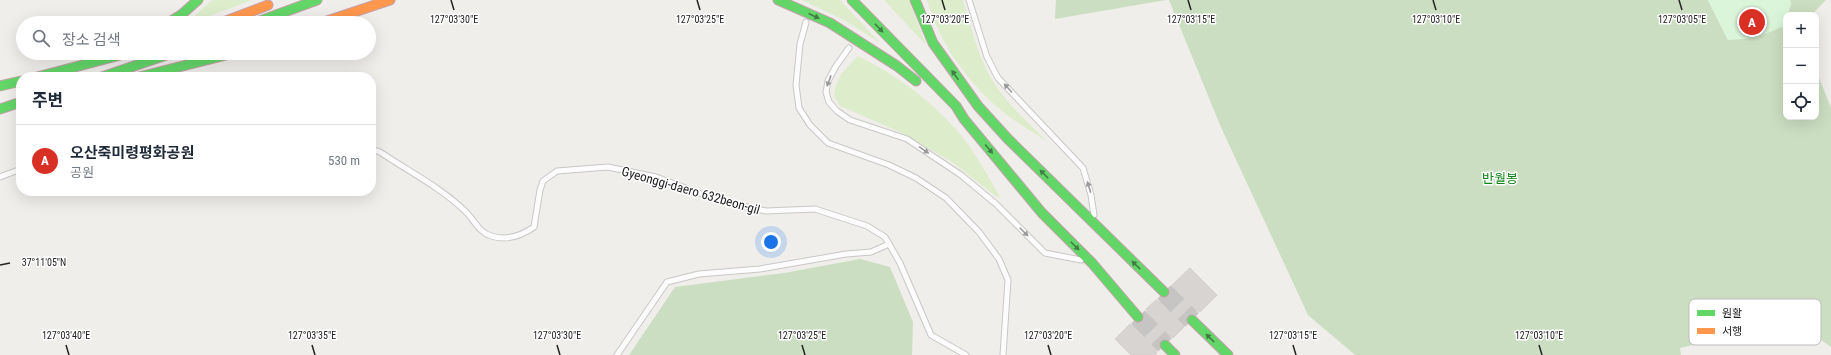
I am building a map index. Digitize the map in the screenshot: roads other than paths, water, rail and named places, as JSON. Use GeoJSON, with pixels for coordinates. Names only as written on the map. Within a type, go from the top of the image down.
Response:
{"type":"FeatureCollection","features":[{"type":"Feature","properties":{"kind":"highway"},"geometry":{"type":"LineString","coordinates":[[179,16],[198,0]]}},
{"type":"Feature","properties":{"kind":"highway"},"geometry":{"type":"LineString","coordinates":[[273,16],[317,0]]}},
{"type":"Feature","properties":{"kind":"highway"},"geometry":{"type":"LineString","coordinates":[[342,16],[390,0]]}},
{"type":"Feature","properties":{"kind":"highway"},"geometry":{"type":"LineString","coordinates":[[778,0],[830,23],[898,66],[952,112],[964,119]]}},
{"type":"Feature","properties":{"kind":"highway"},"geometry":{"type":"LineString","coordinates":[[852,0],[956,106],[964,119],[1042,213],[1092,263],[1138,317]]}},
{"type":"Feature","properties":{"kind":"highway"},"geometry":{"type":"LineString","coordinates":[[916,0],[933,43],[978,106],[1096,226],[1164,292]]}},
{"type":"Feature","properties":{"kind":"highway"},"geometry":{"type":"LineString","coordinates":[[240,16],[276,3]]}},
{"type":"Feature","properties":{"kind":"highway"},"geometry":{"type":"LineString","coordinates":[[79,67],[94,60]]}},
{"type":"Feature","properties":{"kind":"highway"},"geometry":{"type":"LineString","coordinates":[[58,72],[104,60]]}},
{"type":"Feature","properties":{"kind":"highway"},"geometry":{"type":"LineString","coordinates":[[117,72],[152,60]]}},
{"type":"Feature","properties":{"kind":"highway"},"geometry":{"type":"LineString","coordinates":[[159,72],[206,60]]}},
{"type":"Feature","properties":{"kind":"highway"},"geometry":{"type":"LineString","coordinates":[[0,86],[16,82]]}},
{"type":"Feature","properties":{"kind":"highway"},"geometry":{"type":"LineString","coordinates":[[951,84],[968,102],[978,106]]}},
{"type":"Feature","properties":{"kind":"highway"},"geometry":{"type":"LineString","coordinates":[[0,109],[16,104]]}},
{"type":"Feature","properties":{"kind":"highway"},"geometry":{"type":"LineString","coordinates":[[0,117],[16,112]]}},
{"type":"Feature","properties":{"kind":"highway"},"geometry":{"type":"LineString","coordinates":[[1192,320],[1228,355]]}},
{"type":"Feature","properties":{"kind":"highway"},"geometry":{"type":"LineString","coordinates":[[1165,345],[1175,355]]}},
{"type":"Feature","properties":{"kind":"lane"},"geometry":{"type":"LineString","coordinates":[[970,0],[987,57],[998,78],[1083,168],[1091,196],[1096,226]]}},
{"type":"Feature","properties":{"kind":"lane"},"geometry":{"type":"LineString","coordinates":[[806,22],[800,44],[796,85],[799,108],[810,125],[828,143],[889,165],[916,178],[946,198],[979,232],[999,259],[1008,280],[1003,355]]}},
{"type":"Feature","properties":{"kind":"lane"},"geometry":{"type":"LineString","coordinates":[[849,48],[836,66],[828,82],[826,92],[829,102],[837,111],[850,120],[907,139],[961,175],[996,204],[1045,253],[1092,263]]}},
{"type":"Feature","properties":{"kind":"lane","name":"Gyeonggi-daero 632beon-gil"},"geometry":{"type":"LineString","coordinates":[[376,151],[452,199],[467,212],[476,226],[490,236],[512,238],[534,227],[540,190],[543,181],[557,171],[608,167],[656,177],[723,202],[766,211],[815,209],[867,226],[885,236],[889,244]]}},
{"type":"Feature","properties":{"kind":"lane"},"geometry":{"type":"LineString","coordinates":[[0,177],[16,171]]}},
{"type":"Feature","properties":{"kind":"lane"},"geometry":{"type":"LineString","coordinates":[[617,355],[667,282],[699,274],[760,269],[846,254],[871,252],[889,244],[900,263],[931,335],[966,355]]}},
{"type":"Feature","properties":{"kind":"tunnel"},"geometry":{"type":"LineString","coordinates":[[1164,292],[1192,320]]}},
{"type":"Feature","properties":{"kind":"tunnel"},"geometry":{"type":"LineString","coordinates":[[1138,317],[1165,345]]}},
{"type":"Feature","properties":{"kind":"place","name":"오산죽미령평화공원"},"geometry":{"type":"Point","coordinates":[1752,22]}},
{"type":"Feature","properties":{"kind":"park label","name":"반월봉"},"geometry":{"type":"Point","coordinates":[1500,178]}}]}
